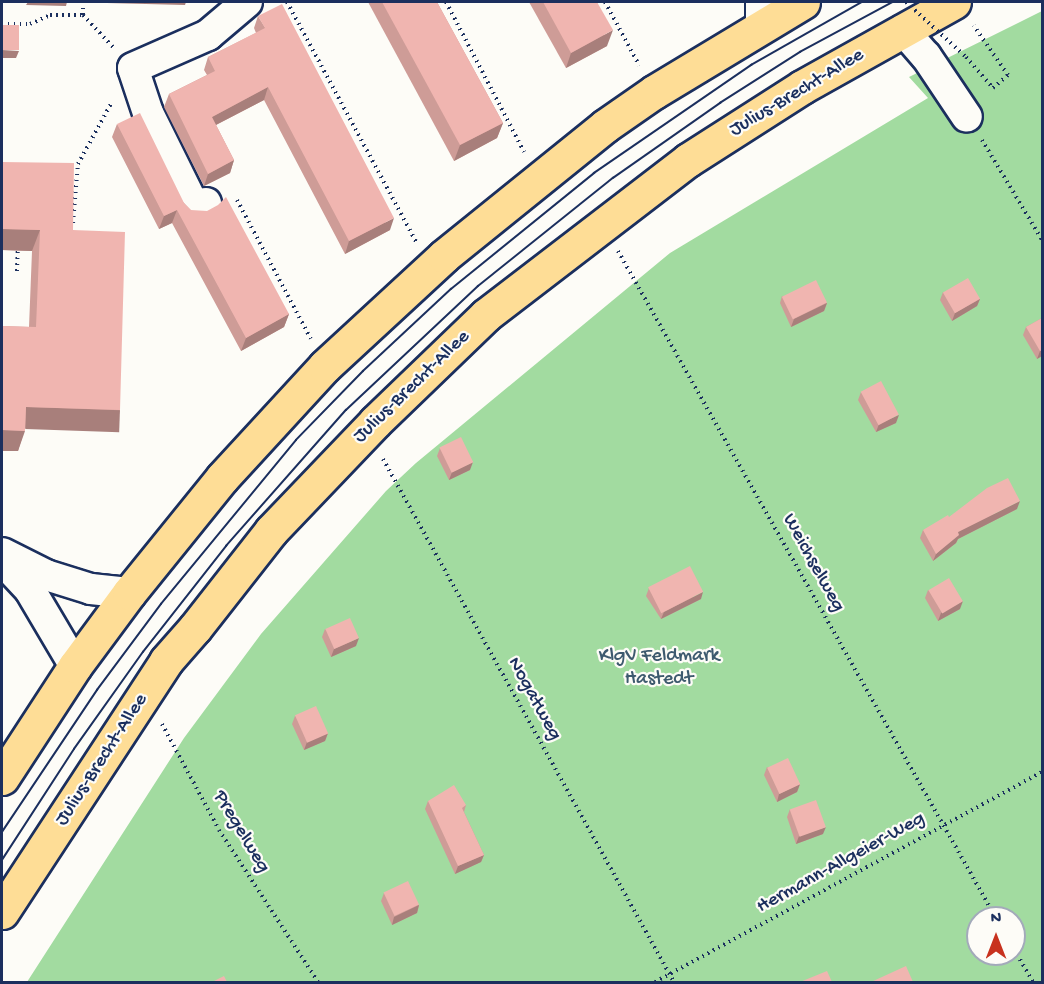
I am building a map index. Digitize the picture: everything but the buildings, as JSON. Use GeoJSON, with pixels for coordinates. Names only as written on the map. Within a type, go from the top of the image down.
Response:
{"type":"FeatureCollection","features":[{"type":"Feature","properties":{"kind":"main road"},"geometry":{"type":"LineString","coordinates":[[2,778],[75,666],[129,592],[222,478],[325,366],[430,270],[605,126],[761,13],[803,2]]}},
{"type":"Feature","properties":{"kind":"main road","name":"Julius-Brecht-Allee"},"geometry":{"type":"LineString","coordinates":[[2,912],[166,661],[272,531],[367,430],[486,315],[601,224],[688,160],[802,87],[905,16],[962,11]]}},
{"type":"Feature","properties":{"kind":"street"},"geometry":{"type":"LineString","coordinates":[[206,203],[195,208],[148,113],[133,68],[208,35],[247,2]]}},
{"type":"Feature","properties":{"kind":"street"},"geometry":{"type":"LineString","coordinates":[[905,16],[926,56],[967,117]]}},
{"type":"Feature","properties":{"kind":"street"},"geometry":{"type":"LineString","coordinates":[[2,553],[46,575],[92,589],[129,592]]}},
{"type":"Feature","properties":{"kind":"street"},"geometry":{"type":"LineString","coordinates":[[2,560],[30,590],[75,666]]}},
{"type":"Feature","properties":{"kind":"path"},"geometry":{"type":"LineString","coordinates":[[73,226],[78,164],[133,68],[83,15],[83,2]]}},
{"type":"Feature","properties":{"kind":"path"},"geometry":{"type":"LineString","coordinates":[[287,2],[430,270]]}},
{"type":"Feature","properties":{"kind":"path"},"geometry":{"type":"LineString","coordinates":[[446,2],[539,179]]}},
{"type":"Feature","properties":{"kind":"path"},"geometry":{"type":"LineString","coordinates":[[605,2],[654,92]]}},
{"type":"Feature","properties":{"kind":"path"},"geometry":{"type":"LineString","coordinates":[[905,16],[966,57],[993,88],[1008,75],[962,11]]}},
{"type":"Feature","properties":{"kind":"path"},"geometry":{"type":"LineString","coordinates":[[2,24],[30,24],[50,15],[83,15]]}},
{"type":"Feature","properties":{"kind":"path"},"geometry":{"type":"LineString","coordinates":[[967,117],[1042,240]]}},
{"type":"Feature","properties":{"kind":"path"},"geometry":{"type":"LineString","coordinates":[[206,203],[231,190],[325,366]]}},
{"type":"Feature","properties":{"kind":"path","name":"Weichselweg"},"geometry":{"type":"LineString","coordinates":[[601,224],[624,260],[989,906]]}},
{"type":"Feature","properties":{"kind":"path"},"geometry":{"type":"LineString","coordinates":[[17,272],[19,245]]}},
{"type":"Feature","properties":{"kind":"path","name":"Nogatweg"},"geometry":{"type":"LineString","coordinates":[[367,430],[674,982]]}},
{"type":"Feature","properties":{"kind":"path","name":"Pregelweg"},"geometry":{"type":"LineString","coordinates":[[145,693],[219,830],[318,982]]}},
{"type":"Feature","properties":{"kind":"path","name":"Hermann-Allgeier-Weg"},"geometry":{"type":"LineString","coordinates":[[655,982],[1042,772]]}},
{"type":"Feature","properties":{"kind":"path"},"geometry":{"type":"LineString","coordinates":[[1024,966],[1033,982]]}},
{"type":"Feature","properties":{"kind":"green space","name":"KlgV Feldmark Hastedt"},"geometry":{"type":"Polygon","coordinates":[[[1042,11],[1042,982],[27,982],[184,738],[261,634],[386,491],[416,463],[670,253],[928,98],[909,77],[1042,11]]]}},
{"type":"Feature","properties":{"kind":"tram line"},"geometry":{"type":"LineString","coordinates":[[2,832],[97,690],[161,604],[296,440],[363,371],[451,289],[594,173],[751,65],[862,2]]}},
{"type":"Feature","properties":{"kind":"tram line"},"geometry":{"type":"LineString","coordinates":[[2,860],[74,749],[143,652],[226,546],[346,410],[478,286],[613,178],[720,103],[800,52],[893,2]]}}]}
